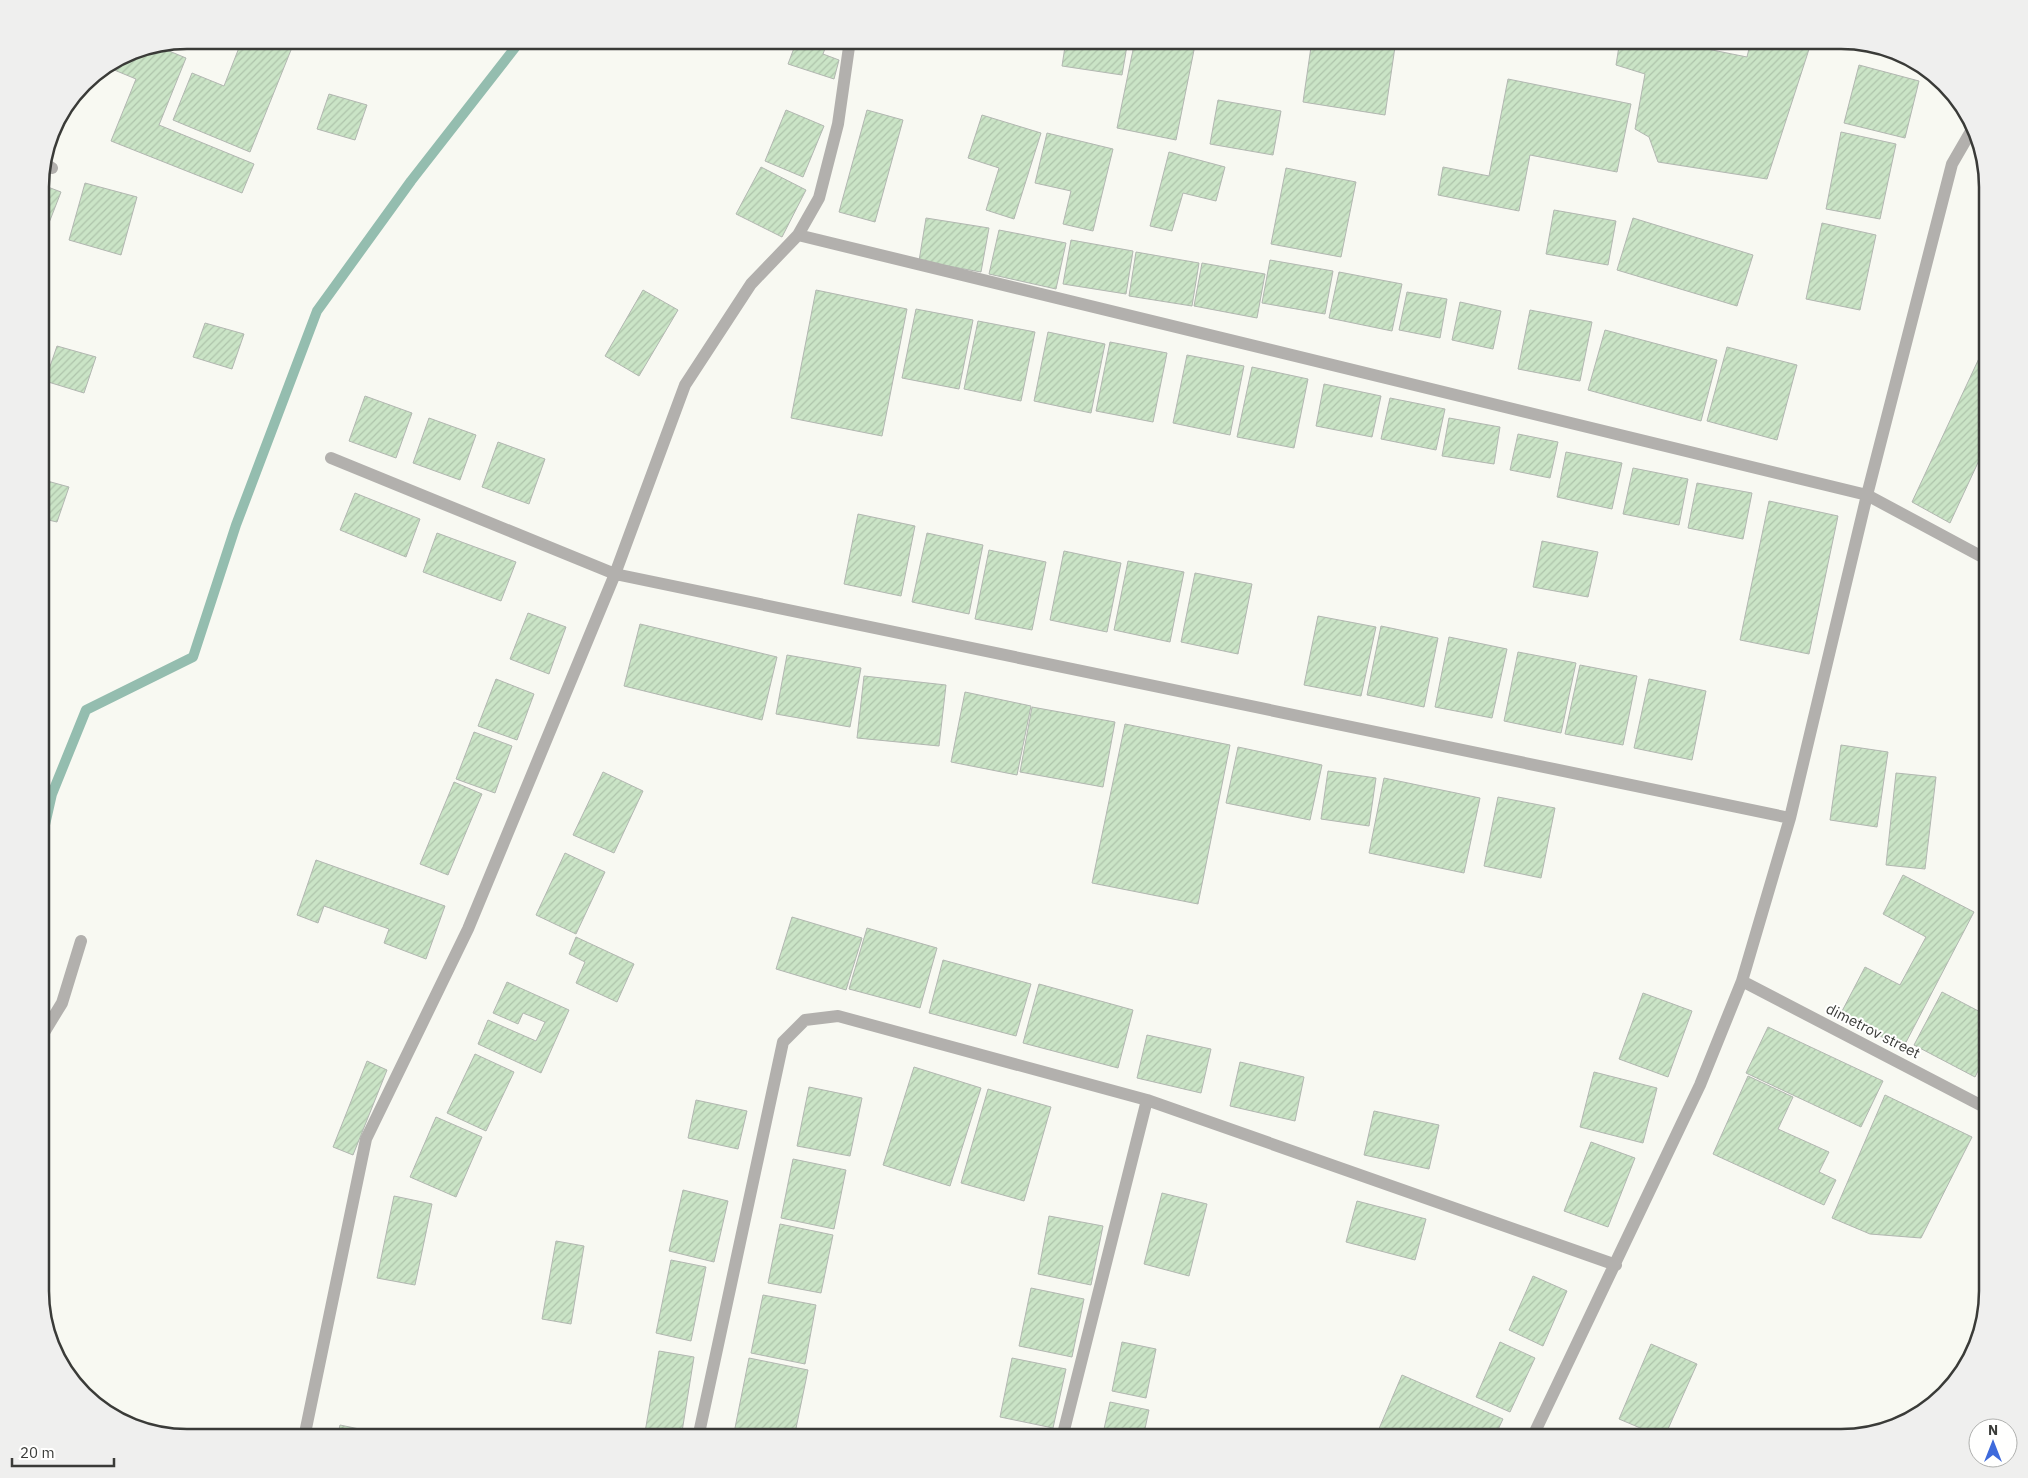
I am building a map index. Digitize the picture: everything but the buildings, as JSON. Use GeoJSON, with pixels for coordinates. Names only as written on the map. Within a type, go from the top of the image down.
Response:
{"type":"FeatureCollection","features":[{"type":"Feature","properties":{"kind":"street"},"geometry":{"type":"LineString","coordinates":[[306,1429],[366,1139],[468,929],[615,574],[685,385],[750,284],[798,235],[819,198],[838,124],[849,49]]}},
{"type":"Feature","properties":{"kind":"street"},"geometry":{"type":"LineString","coordinates":[[1536,1429],[1700,1085],[1742,981],[1790,818],[1867,494],[1952,164],[1969,134]]}},
{"type":"Feature","properties":{"kind":"street"},"geometry":{"type":"LineString","coordinates":[[798,235],[1867,494],[1979,555]]}},
{"type":"Feature","properties":{"kind":"street"},"geometry":{"type":"LineString","coordinates":[[331,458],[615,574],[1790,818]]}},
{"type":"Feature","properties":{"kind":"street"},"geometry":{"type":"LineString","coordinates":[[49,1024],[62,1003],[81,941]]}},
{"type":"Feature","properties":{"kind":"street","name":"dimetrov street"},"geometry":{"type":"LineString","coordinates":[[1742,981],[1979,1104]]}},
{"type":"Feature","properties":{"kind":"street"},"geometry":{"type":"LineString","coordinates":[[700,1429],[784,1042],[805,1020],[838,1016],[1146,1100],[1616,1265]]}},
{"type":"Feature","properties":{"kind":"street"},"geometry":{"type":"LineString","coordinates":[[1064,1429],[1146,1100]]}},
{"type":"Feature","properties":{"kind":"waterway"},"geometry":{"type":"LineString","coordinates":[[49,807],[52,794],[86,710],[193,657],[236,525],[317,311],[411,181],[514,49]]}}]}
